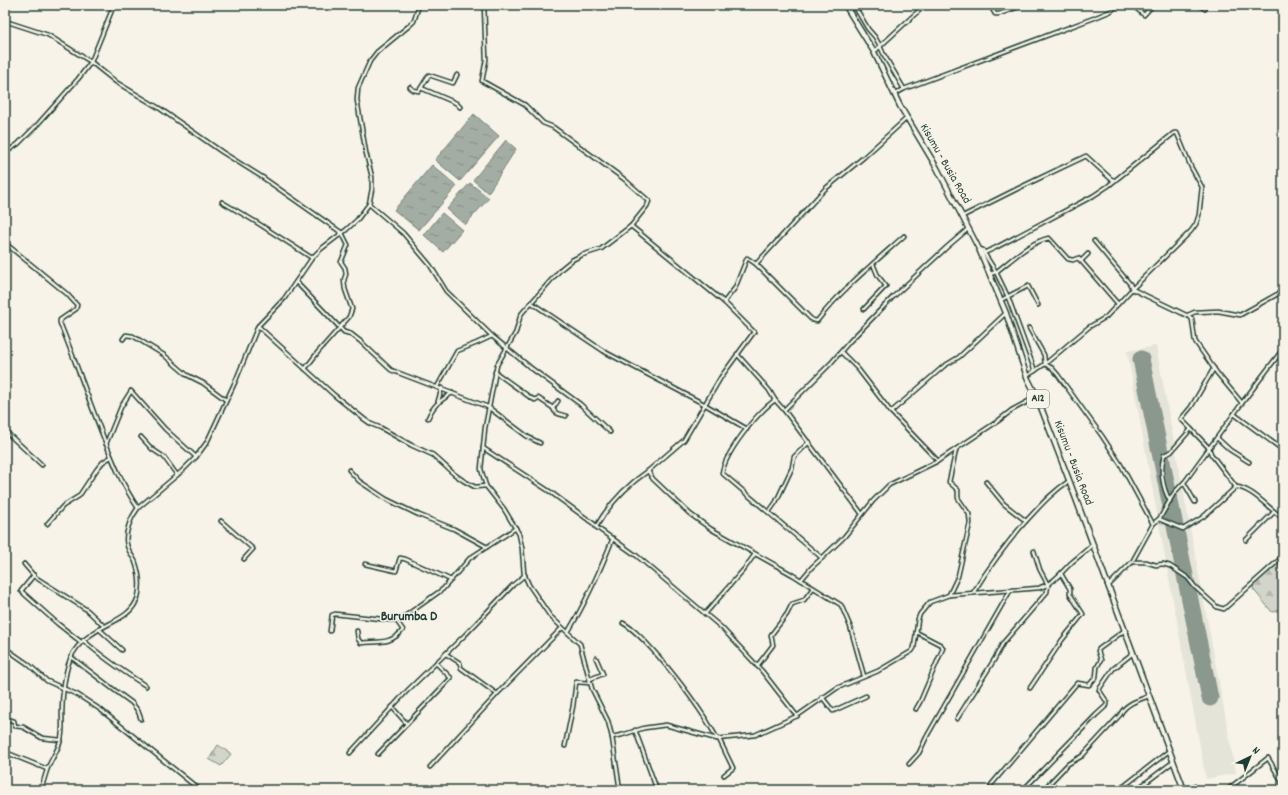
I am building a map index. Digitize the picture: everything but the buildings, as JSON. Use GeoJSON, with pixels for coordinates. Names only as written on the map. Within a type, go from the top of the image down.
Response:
{"type":"FeatureCollection","features":[{"type":"Feature","properties":{"kind":"highway","name":"Kisumu - Busia Road"},"geometry":{"type":"LineString","coordinates":[[845,5],[874,52],[907,118],[937,168],[963,216],[990,274],[1006,313],[1027,377],[1037,397],[1070,480],[1184,790]]}},
{"type":"Feature","properties":{"kind":"street"},"geometry":{"type":"LineString","coordinates":[[5,153],[18,144],[37,125],[91,62],[114,5]]}},
{"type":"Feature","properties":{"kind":"street"},"geometry":{"type":"LineString","coordinates":[[41,790],[47,769],[56,754],[61,740],[63,730],[63,687],[71,657],[82,641],[99,629],[118,620],[128,613],[138,597],[140,585],[138,574],[127,544],[126,536],[131,519],[138,508],[196,457],[207,442],[236,380],[258,326],[284,299],[312,258],[320,249],[357,220],[369,204],[372,189],[372,176],[366,153],[357,100],[358,88],[370,61],[386,43],[414,21],[419,5]]}},
{"type":"Feature","properties":{"kind":"street"},"geometry":{"type":"LineString","coordinates":[[484,5],[486,60],[482,81],[525,105],[543,122],[624,179],[650,201],[631,226],[601,249],[582,255],[572,260],[561,269],[520,317],[516,332],[497,366],[488,407],[481,469],[486,486],[504,509],[519,534],[522,548],[524,575],[550,616],[580,644],[590,682],[596,698],[608,721],[620,790]]}},
{"type":"Feature","properties":{"kind":"street"},"geometry":{"type":"LineString","coordinates":[[854,5],[868,29],[875,37],[904,89]]}},
{"type":"Feature","properties":{"kind":"street"},"geometry":{"type":"LineString","coordinates":[[874,52],[926,5]]}},
{"type":"Feature","properties":{"kind":"street"},"geometry":{"type":"LineString","coordinates":[[990,5],[995,14],[1024,5]]}},
{"type":"Feature","properties":{"kind":"street"},"geometry":{"type":"LineString","coordinates":[[895,94],[904,89],[1094,18],[1111,11],[1118,5]]}},
{"type":"Feature","properties":{"kind":"street"},"geometry":{"type":"LineString","coordinates":[[1132,5],[1144,15],[1153,5]]}},
{"type":"Feature","properties":{"kind":"street"},"geometry":{"type":"LineString","coordinates":[[1199,5],[1205,8]]}},
{"type":"Feature","properties":{"kind":"street"},"geometry":{"type":"LineString","coordinates":[[5,21],[48,35],[91,62],[116,82],[159,108],[342,233],[348,245],[341,262],[345,268],[345,288],[352,309],[349,317],[305,369]]}},
{"type":"Feature","properties":{"kind":"street"},"geometry":{"type":"LineString","coordinates":[[410,87],[413,90],[418,91],[429,75],[453,83],[457,75]]}},
{"type":"Feature","properties":{"kind":"street"},"geometry":{"type":"LineString","coordinates":[[421,88],[456,103],[460,107]]}},
{"type":"Feature","properties":{"kind":"street"},"geometry":{"type":"LineString","coordinates":[[756,264],[825,189],[864,157],[907,118]]}},
{"type":"Feature","properties":{"kind":"street"},"geometry":{"type":"LineString","coordinates":[[984,253],[1014,239],[1087,199],[1100,191],[1176,133],[1179,135],[1191,167],[1202,187],[1200,207],[1195,226],[1106,317],[1089,327],[1027,377]]}},
{"type":"Feature","properties":{"kind":"street"},"geometry":{"type":"LineString","coordinates":[[963,216],[1086,156],[1114,180]]}},
{"type":"Feature","properties":{"kind":"street"},"geometry":{"type":"LineString","coordinates":[[222,202],[312,258]]}},
{"type":"Feature","properties":{"kind":"street"},"geometry":{"type":"LineString","coordinates":[[369,204],[403,233],[430,265],[446,291],[492,336],[580,404],[610,432]]}},
{"type":"Feature","properties":{"kind":"street"},"geometry":{"type":"LineString","coordinates":[[596,527],[614,501],[630,484],[648,471],[684,440],[704,404],[737,354],[754,332],[745,321],[724,302],[631,226]]}},
{"type":"Feature","properties":{"kind":"street"},"geometry":{"type":"LineString","coordinates":[[784,410],[902,289],[946,247],[969,228]]}},
{"type":"Feature","properties":{"kind":"street"},"geometry":{"type":"LineString","coordinates":[[724,302],[735,288],[747,258],[756,264],[815,322],[873,264],[904,236]]}},
{"type":"Feature","properties":{"kind":"street"},"geometry":{"type":"LineString","coordinates":[[990,274],[996,272],[1026,248],[1050,238],[1068,259],[1078,258],[1118,304]]}},
{"type":"Feature","properties":{"kind":"street"},"geometry":{"type":"LineString","coordinates":[[1094,241],[1130,284],[1132,289],[1188,315],[1192,319],[1195,341],[1242,403]]}},
{"type":"Feature","properties":{"kind":"street"},"geometry":{"type":"LineString","coordinates":[[5,243],[67,294],[77,305],[76,309],[59,322],[111,457],[131,498],[138,508]]}},
{"type":"Feature","properties":{"kind":"street"},"geometry":{"type":"LineString","coordinates":[[979,249],[983,250],[1008,297],[1035,371]]}},
{"type":"Feature","properties":{"kind":"street"},"geometry":{"type":"LineString","coordinates":[[1081,261],[1088,254]]}},
{"type":"Feature","properties":{"kind":"street"},"geometry":{"type":"LineString","coordinates":[[864,309],[886,286],[878,276],[873,264]]}},
{"type":"Feature","properties":{"kind":"street"},"geometry":{"type":"LineString","coordinates":[[296,282],[344,332],[351,334],[391,370],[453,392],[488,407],[528,437],[540,443]]}},
{"type":"Feature","properties":{"kind":"street"},"geometry":{"type":"LineString","coordinates":[[1001,300],[1028,286],[1038,305]]}},
{"type":"Feature","properties":{"kind":"street"},"geometry":{"type":"LineString","coordinates":[[1188,315],[1200,312],[1218,311],[1240,315],[1247,310],[1273,298],[1283,291]]}},
{"type":"Feature","properties":{"kind":"street"},"geometry":{"type":"LineString","coordinates":[[532,303],[605,352],[704,404],[747,429]]}},
{"type":"Feature","properties":{"kind":"street"},"geometry":{"type":"LineString","coordinates":[[890,412],[944,366],[959,358],[1006,313]]}},
{"type":"Feature","properties":{"kind":"street"},"geometry":{"type":"LineString","coordinates":[[258,326],[334,395],[371,424],[381,428],[411,446],[433,455],[454,474],[475,487],[486,486]]}},
{"type":"Feature","properties":{"kind":"street"},"geometry":{"type":"LineString","coordinates":[[1029,328],[1044,355],[1045,364]]}},
{"type":"Feature","properties":{"kind":"street"},"geometry":{"type":"LineString","coordinates":[[123,339],[126,336],[133,336],[164,356],[187,375],[203,383],[226,400]]}},
{"type":"Feature","properties":{"kind":"street"},"geometry":{"type":"LineString","coordinates":[[437,387],[457,350],[492,336]]}},
{"type":"Feature","properties":{"kind":"street"},"geometry":{"type":"LineString","coordinates":[[1108,586],[1132,562],[1153,524],[1158,519],[1174,493],[1184,482],[1283,349]]}},
{"type":"Feature","properties":{"kind":"street"},"geometry":{"type":"LineString","coordinates":[[841,352],[858,368],[890,412],[938,461]]}},
{"type":"Feature","properties":{"kind":"street"},"geometry":{"type":"LineString","coordinates":[[737,354],[770,390],[775,400],[862,514]]}},
{"type":"Feature","properties":{"kind":"street"},"geometry":{"type":"LineString","coordinates":[[1045,364],[1052,368],[1058,375],[1102,436],[1137,493],[1153,524]]}},
{"type":"Feature","properties":{"kind":"street"},"geometry":{"type":"LineString","coordinates":[[1214,368],[1191,407],[1181,420],[1209,448],[1211,454],[1236,487]]}},
{"type":"Feature","properties":{"kind":"street"},"geometry":{"type":"LineString","coordinates":[[496,372],[531,398],[535,400],[538,398],[553,408],[553,410],[559,415],[566,416]]}},
{"type":"Feature","properties":{"kind":"street"},"geometry":{"type":"LineString","coordinates":[[437,404],[440,399],[442,388]]}},
{"type":"Feature","properties":{"kind":"street"},"geometry":{"type":"LineString","coordinates":[[106,445],[121,406],[131,391],[169,432],[196,457]]}},
{"type":"Feature","properties":{"kind":"street"},"geometry":{"type":"LineString","coordinates":[[428,418],[437,404],[453,392]]}},
{"type":"Feature","properties":{"kind":"street"},"geometry":{"type":"LineString","coordinates":[[801,580],[812,567],[844,537],[881,492],[889,485],[938,461],[1012,410],[1037,397]]}},
{"type":"Feature","properties":{"kind":"street"},"geometry":{"type":"LineString","coordinates":[[775,400],[763,410],[747,429],[727,460],[722,472],[822,558]]}},
{"type":"Feature","properties":{"kind":"street"},"geometry":{"type":"LineString","coordinates":[[553,408],[558,401]]}},
{"type":"Feature","properties":{"kind":"street"},"geometry":{"type":"LineString","coordinates":[[1234,414],[1283,450]]}},
{"type":"Feature","properties":{"kind":"street"},"geometry":{"type":"LineString","coordinates":[[1170,501],[1166,491],[1161,467],[1164,455],[1170,452],[1191,429]]}},
{"type":"Feature","properties":{"kind":"street"},"geometry":{"type":"LineString","coordinates":[[5,431],[42,465]]}},
{"type":"Feature","properties":{"kind":"street"},"geometry":{"type":"LineString","coordinates":[[141,437],[152,449],[164,457],[177,475]]}},
{"type":"Feature","properties":{"kind":"street"},"geometry":{"type":"LineString","coordinates":[[1217,438],[1230,450],[1249,462]]}},
{"type":"Feature","properties":{"kind":"street"},"geometry":{"type":"LineString","coordinates":[[769,512],[776,502],[782,486],[792,468],[794,457],[808,442]]}},
{"type":"Feature","properties":{"kind":"street"},"geometry":{"type":"LineString","coordinates":[[483,447],[549,491],[637,556],[722,628],[757,666],[797,716]]}},
{"type":"Feature","properties":{"kind":"street"},"geometry":{"type":"LineString","coordinates":[[949,595],[958,576],[970,523],[969,514],[958,498],[958,490],[949,482],[956,450]]}},
{"type":"Feature","properties":{"kind":"street"},"geometry":{"type":"LineString","coordinates":[[47,524],[63,506],[79,496],[97,469],[103,462],[111,457]]}},
{"type":"Feature","properties":{"kind":"street"},"geometry":{"type":"LineString","coordinates":[[349,470],[359,481],[386,499],[419,515],[441,523],[487,547]]}},
{"type":"Feature","properties":{"kind":"street"},"geometry":{"type":"LineString","coordinates":[[648,471],[653,479],[690,514],[711,529],[801,580],[842,606],[850,626],[864,676]]}},
{"type":"Feature","properties":{"kind":"street"},"geometry":{"type":"LineString","coordinates":[[973,593],[1002,550],[1026,521],[1052,493],[1070,480]]}},
{"type":"Feature","properties":{"kind":"street"},"geometry":{"type":"LineString","coordinates":[[986,482],[1004,504],[1026,521]]}},
{"type":"Feature","properties":{"kind":"street"},"geometry":{"type":"LineString","coordinates":[[1184,482],[1195,502]]}},
{"type":"Feature","properties":{"kind":"street"},"geometry":{"type":"LineString","coordinates":[[1158,519],[1183,529],[1204,517],[1236,487],[1241,487],[1253,493],[1283,518]]}},
{"type":"Feature","properties":{"kind":"street"},"geometry":{"type":"LineString","coordinates":[[1246,540],[1274,512]]}},
{"type":"Feature","properties":{"kind":"street"},"geometry":{"type":"LineString","coordinates":[[221,521],[253,549],[244,559]]}},
{"type":"Feature","properties":{"kind":"street"},"geometry":{"type":"LineString","coordinates":[[330,631],[332,615],[334,614],[363,618],[401,619],[444,589],[470,558],[516,528]]}},
{"type":"Feature","properties":{"kind":"street"},"geometry":{"type":"LineString","coordinates":[[568,632],[581,610],[613,538]]}},
{"type":"Feature","properties":{"kind":"street"},"geometry":{"type":"LineString","coordinates":[[612,737],[655,725],[666,725],[718,739],[755,735],[797,716],[822,697],[842,685],[878,671],[912,651],[914,648],[918,619],[924,607],[930,602],[949,595],[1039,588],[1048,585],[1093,544]]}},
{"type":"Feature","properties":{"kind":"street"},"geometry":{"type":"LineString","coordinates":[[957,719],[996,658],[1003,643],[1047,592],[1048,585],[1040,570],[1034,550]]}},
{"type":"Feature","properties":{"kind":"street"},"geometry":{"type":"LineString","coordinates":[[705,614],[746,568],[755,554]]}},
{"type":"Feature","properties":{"kind":"street"},"geometry":{"type":"LineString","coordinates":[[1132,562],[1146,562],[1156,565],[1164,564],[1170,566],[1188,578],[1194,587],[1217,607],[1224,609],[1283,556]]}},
{"type":"Feature","properties":{"kind":"street"},"geometry":{"type":"LineString","coordinates":[[365,564],[396,571],[400,558],[452,580]]}},
{"type":"Feature","properties":{"kind":"street"},"geometry":{"type":"LineString","coordinates":[[1280,559],[1283,564]]}},
{"type":"Feature","properties":{"kind":"street"},"geometry":{"type":"LineString","coordinates":[[24,564],[34,575],[82,607],[104,626]]}},
{"type":"Feature","properties":{"kind":"street"},"geometry":{"type":"LineString","coordinates":[[1030,688],[1062,640],[1083,614],[1070,594],[1070,589],[1061,574]]}},
{"type":"Feature","properties":{"kind":"street"},"geometry":{"type":"LineString","coordinates":[[34,575],[21,591],[58,624],[97,653],[146,686]]}},
{"type":"Feature","properties":{"kind":"street"},"geometry":{"type":"LineString","coordinates":[[350,753],[392,707],[446,654],[512,585],[524,575]]}},
{"type":"Feature","properties":{"kind":"street"},"geometry":{"type":"LineString","coordinates":[[757,666],[773,645],[771,635],[787,614],[790,607],[795,602],[804,600],[813,588]]}},
{"type":"Feature","properties":{"kind":"street"},"geometry":{"type":"LineString","coordinates":[[909,764],[919,753],[927,736],[1010,590]]}},
{"type":"Feature","properties":{"kind":"street"},"geometry":{"type":"LineString","coordinates":[[358,631],[358,639],[361,643],[386,642],[395,638],[403,630],[396,620]]}},
{"type":"Feature","properties":{"kind":"street"},"geometry":{"type":"LineString","coordinates":[[623,623],[637,633],[682,684],[700,708],[733,768],[724,775]]}},
{"type":"Feature","properties":{"kind":"street"},"geometry":{"type":"LineString","coordinates":[[430,767],[497,694],[562,628]]}},
{"type":"Feature","properties":{"kind":"street"},"geometry":{"type":"LineString","coordinates":[[99,629],[122,650]]}},
{"type":"Feature","properties":{"kind":"street"},"geometry":{"type":"LineString","coordinates":[[992,785],[1077,683],[1088,686],[1096,677],[1096,667],[1101,660],[1098,649],[1125,629]]}},
{"type":"Feature","properties":{"kind":"street"},"geometry":{"type":"LineString","coordinates":[[916,632],[941,645],[942,648],[916,709]]}},
{"type":"Feature","properties":{"kind":"street"},"geometry":{"type":"LineString","coordinates":[[5,648],[28,664],[47,681],[63,687],[101,710],[200,790]]}},
{"type":"Feature","properties":{"kind":"street"},"geometry":{"type":"LineString","coordinates":[[1022,790],[1107,705],[1107,702],[1099,690],[1100,688],[1113,669],[1134,653]]}},
{"type":"Feature","properties":{"kind":"street"},"geometry":{"type":"LineString","coordinates":[[446,654],[460,663],[461,668],[497,694]]}},
{"type":"Feature","properties":{"kind":"street"},"geometry":{"type":"LineString","coordinates":[[71,657],[113,690],[132,702],[141,719]]}},
{"type":"Feature","properties":{"kind":"street"},"geometry":{"type":"LineString","coordinates":[[590,679],[603,674],[596,658]]}},
{"type":"Feature","properties":{"kind":"street"},"geometry":{"type":"LineString","coordinates":[[378,754],[451,678],[436,663]]}},
{"type":"Feature","properties":{"kind":"street"},"geometry":{"type":"LineString","coordinates":[[565,746],[576,682],[590,682]]}},
{"type":"Feature","properties":{"kind":"street"},"geometry":{"type":"LineString","coordinates":[[822,697],[832,711],[866,696]]}},
{"type":"Feature","properties":{"kind":"street"},"geometry":{"type":"LineString","coordinates":[[1043,790],[1068,764],[1082,756],[1123,710],[1131,704],[1150,696]]}},
{"type":"Feature","properties":{"kind":"street"},"geometry":{"type":"LineString","coordinates":[[392,707],[408,724]]}},
{"type":"Feature","properties":{"kind":"street"},"geometry":{"type":"LineString","coordinates":[[5,721],[7,719],[14,721],[15,726],[23,727],[42,738],[61,740]]}},
{"type":"Feature","properties":{"kind":"street"},"geometry":{"type":"LineString","coordinates":[[635,730],[657,790]]}},
{"type":"Feature","properties":{"kind":"street"},"geometry":{"type":"LineString","coordinates":[[1119,790],[1170,750]]}},
{"type":"Feature","properties":{"kind":"street"},"geometry":{"type":"LineString","coordinates":[[5,752],[47,769]]}},
{"type":"Feature","properties":{"kind":"street"},"geometry":{"type":"LineString","coordinates":[[1227,790],[1268,758],[1282,780],[1283,788]]}},
{"type":"Feature","properties":{"kind":"street"},"geometry":{"type":"LineString","coordinates":[[1136,790],[1174,761]]}},
{"type":"Feature","properties":{"kind":"shaded area"},"geometry":{"type":"Polygon","coordinates":[[[1156,346],[1236,773],[1206,779],[1127,351],[1156,346]]]}},
{"type":"Feature","properties":{"kind":"green space"},"geometry":{"type":"Polygon","coordinates":[[[1279,563],[1283,567],[1283,616],[1278,611],[1272,612],[1253,589],[1255,582],[1279,563]]]}},
{"type":"Feature","properties":{"kind":"green space"},"geometry":{"type":"Polygon","coordinates":[[[218,745],[231,754],[221,766],[209,759],[218,745]]]}},
{"type":"Feature","properties":{"kind":"water"},"geometry":{"type":"Polygon","coordinates":[[[474,114],[499,136],[460,181],[435,160],[474,114]]]}},
{"type":"Feature","properties":{"kind":"water"},"geometry":{"type":"Polygon","coordinates":[[[506,140],[516,149],[488,193],[473,180],[506,140]]]}},
{"type":"Feature","properties":{"kind":"water"},"geometry":{"type":"Polygon","coordinates":[[[432,165],[457,186],[419,230],[394,210],[432,165]]]}},
{"type":"Feature","properties":{"kind":"water"},"geometry":{"type":"Polygon","coordinates":[[[470,183],[489,198],[465,225],[447,209],[470,183]]]}},
{"type":"Feature","properties":{"kind":"water"},"geometry":{"type":"Polygon","coordinates":[[[442,213],[462,230],[443,252],[424,235],[442,213]]]}},
{"type":"Feature","properties":{"kind":"runway"},"geometry":{"type":"LineString","coordinates":[[1141,359],[1210,698]]}},
{"type":"Feature","properties":{"kind":"district","name":"Burumba D"},"geometry":{"type":"Point","coordinates":[409,617]}}]}
